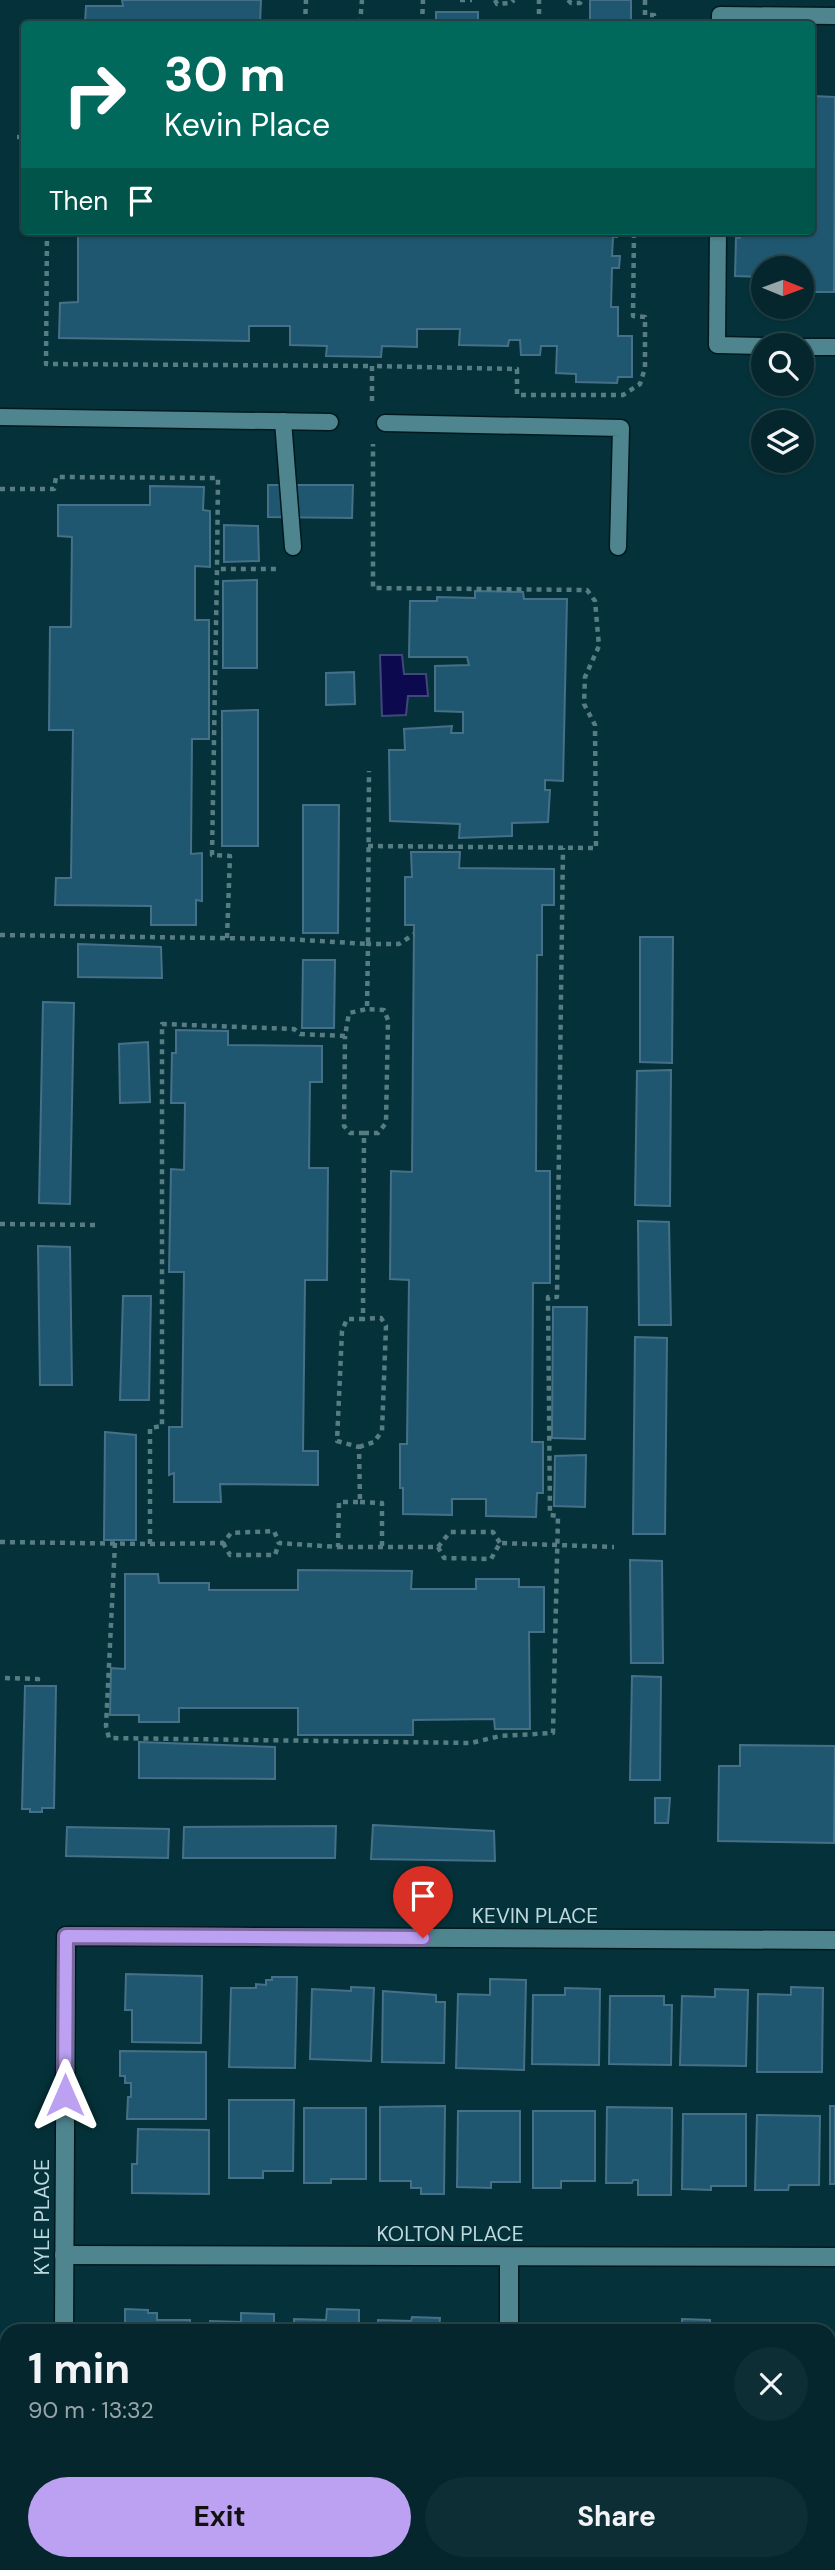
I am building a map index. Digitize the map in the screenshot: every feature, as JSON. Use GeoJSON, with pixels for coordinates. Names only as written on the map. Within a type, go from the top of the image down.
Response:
{"type":"FeatureCollection","features":[{"type":"Feature","properties":{"kind":"street","name":"KEVIN PLACE"},"geometry":{"type":"LineString","coordinates":[[66,1936],[835,1940]]}},
{"type":"Feature","properties":{"kind":"street","name":"KYLE PLACE"},"geometry":{"type":"LineString","coordinates":[[64,2324],[66,1936]]}},
{"type":"Feature","properties":{"kind":"street","name":"KOLTON PLACE"},"geometry":{"type":"LineString","coordinates":[[64,2255],[835,2258]]}},
{"type":"Feature","properties":{"kind":"street"},"geometry":{"type":"LineString","coordinates":[[509,2257],[509,2324]]}},
{"type":"Feature","properties":{"kind":"lane"},"geometry":{"type":"LineString","coordinates":[[720,21],[720,15],[835,16]]}},
{"type":"Feature","properties":{"kind":"lane"},"geometry":{"type":"LineString","coordinates":[[718,235],[717,345],[751,346]]}},
{"type":"Feature","properties":{"kind":"lane"},"geometry":{"type":"LineString","coordinates":[[814,346],[835,347]]}},
{"type":"Feature","properties":{"kind":"lane"},"geometry":{"type":"LineString","coordinates":[[0,417],[330,422]]}},
{"type":"Feature","properties":{"kind":"lane"},"geometry":{"type":"LineString","coordinates":[[283,421],[293,547]]}},
{"type":"Feature","properties":{"kind":"lane"},"geometry":{"type":"LineString","coordinates":[[385,423],[621,428],[618,547]]}},
{"type":"Feature","properties":{"kind":"path"},"geometry":{"type":"LineString","coordinates":[[305,21],[306,0]]}},
{"type":"Feature","properties":{"kind":"path"},"geometry":{"type":"LineString","coordinates":[[360,21],[362,0]]}},
{"type":"Feature","properties":{"kind":"path"},"geometry":{"type":"LineString","coordinates":[[422,21],[423,0]]}},
{"type":"Feature","properties":{"kind":"path"},"geometry":{"type":"LineString","coordinates":[[460,0],[472,0]]}},
{"type":"Feature","properties":{"kind":"path"},"geometry":{"type":"LineString","coordinates":[[495,0],[497,4],[511,3],[513,0]]}},
{"type":"Feature","properties":{"kind":"path"},"geometry":{"type":"LineString","coordinates":[[538,21],[539,0]]}},
{"type":"Feature","properties":{"kind":"path"},"geometry":{"type":"LineString","coordinates":[[568,0],[571,3],[580,3],[582,0]]}},
{"type":"Feature","properties":{"kind":"path"},"geometry":{"type":"LineString","coordinates":[[645,0],[645,15],[654,15],[654,21]]}},
{"type":"Feature","properties":{"kind":"path"},"geometry":{"type":"LineString","coordinates":[[47,235],[46,364],[517,369],[517,395],[623,395],[640,384],[645,368],[645,317],[633,316],[634,235]]}},
{"type":"Feature","properties":{"kind":"path"},"geometry":{"type":"LineString","coordinates":[[372,366],[372,411]]}},
{"type":"Feature","properties":{"kind":"path"},"geometry":{"type":"LineString","coordinates":[[368,846],[596,848],[596,725],[584,704],[585,677],[599,646],[595,601],[587,590],[373,588],[373,436]]}},
{"type":"Feature","properties":{"kind":"path"},"geometry":{"type":"LineString","coordinates":[[0,489],[54,489],[56,477],[218,478],[212,855],[230,856],[228,938]]}},
{"type":"Feature","properties":{"kind":"path"},"geometry":{"type":"LineString","coordinates":[[217,569],[285,569]]}},
{"type":"Feature","properties":{"kind":"path"},"geometry":{"type":"LineString","coordinates":[[367,1009],[369,771]]}},
{"type":"Feature","properties":{"kind":"path"},"geometry":{"type":"LineString","coordinates":[[115,1543],[106,1726],[109,1738],[471,1743],[500,1735],[553,1732],[558,1516],[551,1515],[548,1297],[557,1297],[563,848]]}},
{"type":"Feature","properties":{"kind":"path"},"geometry":{"type":"LineString","coordinates":[[0,935],[228,938],[399,944],[414,934]]}},
{"type":"Feature","properties":{"kind":"path"},"geometry":{"type":"LineString","coordinates":[[367,1009],[384,1010],[388,1020],[386,1123],[378,1133],[350,1133],[344,1126],[345,1036],[349,1013],[367,1009]]}},
{"type":"Feature","properties":{"kind":"path"},"geometry":{"type":"LineString","coordinates":[[150,1544],[150,1427],[162,1426],[162,1024],[294,1029],[300,1034],[345,1036]]}},
{"type":"Feature","properties":{"kind":"path"},"geometry":{"type":"LineString","coordinates":[[363,1319],[364,1133]]}},
{"type":"Feature","properties":{"kind":"path"},"geometry":{"type":"LineString","coordinates":[[0,1224],[97,1225]]}},
{"type":"Feature","properties":{"kind":"path"},"geometry":{"type":"LineString","coordinates":[[381,1318],[386,1326],[382,1431],[374,1442],[359,1447],[337,1441],[342,1331],[347,1319],[363,1319],[381,1318]]}},
{"type":"Feature","properties":{"kind":"path"},"geometry":{"type":"LineString","coordinates":[[359,1447],[360,1502]]}},
{"type":"Feature","properties":{"kind":"path"},"geometry":{"type":"LineString","coordinates":[[338,1547],[340,1502],[382,1503],[382,1547]]}},
{"type":"Feature","properties":{"kind":"path"},"geometry":{"type":"LineString","coordinates":[[274,1531],[279,1543],[275,1555],[230,1555],[223,1543],[230,1533],[274,1531]]}},
{"type":"Feature","properties":{"kind":"path"},"geometry":{"type":"LineString","coordinates":[[438,1547],[450,1532],[493,1532],[500,1543]]}},
{"type":"Feature","properties":{"kind":"path"},"geometry":{"type":"LineString","coordinates":[[0,1542],[223,1543]]}},
{"type":"Feature","properties":{"kind":"path"},"geometry":{"type":"LineString","coordinates":[[279,1543],[338,1547],[438,1547]]}},
{"type":"Feature","properties":{"kind":"path"},"geometry":{"type":"LineString","coordinates":[[500,1543],[614,1547]]}},
{"type":"Feature","properties":{"kind":"path"},"geometry":{"type":"LineString","coordinates":[[438,1547],[444,1558],[491,1559],[500,1543]]}},
{"type":"Feature","properties":{"kind":"path"},"geometry":{"type":"LineString","coordinates":[[5,1678],[38,1679],[37,1686]]}},
{"type":"Feature","properties":{"kind":"shaded area"},"geometry":{"type":"Polygon","coordinates":[[[380,655],[402,655],[404,674],[426,674],[428,696],[408,696],[406,715],[382,716],[380,655]]]}},
{"type":"Feature","properties":{"kind":"building"},"geometry":{"type":"Polygon","coordinates":[[[122,0],[261,0],[260,21],[85,21],[86,6],[123,6],[122,0]]]}},
{"type":"Feature","properties":{"kind":"building"},"geometry":{"type":"Polygon","coordinates":[[[590,0],[631,0],[631,21],[590,21],[590,0]]]}},
{"type":"Feature","properties":{"kind":"building"},"geometry":{"type":"Polygon","coordinates":[[[436,12],[478,12],[478,21],[436,21],[436,12]]]}},
{"type":"Feature","properties":{"kind":"building"},"geometry":{"type":"Polygon","coordinates":[[[815,96],[835,97],[834,292],[814,292],[814,256],[751,256],[751,277],[735,276],[736,238],[740,238],[740,235],[815,235],[815,96]]]}},
{"type":"Feature","properties":{"kind":"building"},"geometry":{"type":"Polygon","coordinates":[[[78,235],[617,235],[613,237],[612,256],[620,256],[619,268],[612,268],[611,307],[618,307],[618,336],[632,336],[632,377],[618,377],[617,383],[576,382],[576,374],[556,373],[557,346],[541,346],[540,355],[521,355],[520,340],[509,340],[508,346],[459,345],[460,329],[417,329],[417,347],[382,346],[381,357],[326,356],[327,346],[290,345],[290,326],[249,326],[249,341],[59,338],[60,303],[78,302],[78,235]]]}},
{"type":"Feature","properties":{"kind":"building"},"geometry":{"type":"Polygon","coordinates":[[[268,485],[353,485],[352,518],[268,517],[268,485]]]}},
{"type":"Feature","properties":{"kind":"building"},"geometry":{"type":"Polygon","coordinates":[[[150,486],[204,487],[203,510],[210,511],[210,567],[195,566],[195,620],[209,620],[209,739],[192,739],[191,854],[202,853],[202,901],[196,900],[196,925],[151,925],[151,906],[55,905],[56,878],[71,878],[73,730],[49,730],[50,627],[71,627],[72,537],[58,536],[58,505],[150,505],[150,486]]]}},
{"type":"Feature","properties":{"kind":"building"},"geometry":{"type":"Polygon","coordinates":[[[224,525],[258,526],[259,561],[224,562],[224,525]]]}},
{"type":"Feature","properties":{"kind":"building"},"geometry":{"type":"Polygon","coordinates":[[[257,580],[257,668],[223,668],[223,581],[257,580]]]}},
{"type":"Feature","properties":{"kind":"building"},"geometry":{"type":"Polygon","coordinates":[[[475,591],[523,592],[524,599],[567,599],[563,781],[545,780],[545,790],[550,790],[548,822],[512,823],[512,836],[459,838],[460,824],[390,821],[389,750],[405,750],[404,729],[452,726],[451,733],[463,733],[463,712],[435,711],[435,666],[469,665],[467,657],[409,657],[410,601],[437,601],[437,597],[475,598],[475,591]]]}},
{"type":"Feature","properties":{"kind":"building"},"geometry":{"type":"Polygon","coordinates":[[[354,672],[355,704],[326,705],[326,673],[354,672]]]}},
{"type":"Feature","properties":{"kind":"building"},"geometry":{"type":"Polygon","coordinates":[[[258,710],[258,846],[222,846],[222,711],[258,710]]]}},
{"type":"Feature","properties":{"kind":"building"},"geometry":{"type":"Polygon","coordinates":[[[303,805],[339,805],[338,933],[303,933],[303,805]]]}},
{"type":"Feature","properties":{"kind":"building"},"geometry":{"type":"Polygon","coordinates":[[[411,852],[460,852],[459,868],[554,869],[554,905],[542,905],[542,955],[537,955],[536,1171],[550,1171],[550,1283],[533,1283],[532,1442],[543,1442],[543,1493],[537,1493],[536,1517],[486,1516],[486,1499],[452,1499],[452,1515],[403,1514],[400,1444],[407,1444],[409,1280],[390,1279],[391,1171],[412,1172],[414,925],[405,925],[405,877],[412,877],[411,852]]]}},
{"type":"Feature","properties":{"kind":"building"},"geometry":{"type":"Polygon","coordinates":[[[640,937],[673,937],[672,1063],[640,1062],[640,937]]]}},
{"type":"Feature","properties":{"kind":"building"},"geometry":{"type":"Polygon","coordinates":[[[78,944],[161,947],[162,978],[78,977],[78,944]]]}},
{"type":"Feature","properties":{"kind":"building"},"geometry":{"type":"Polygon","coordinates":[[[303,960],[335,960],[334,1028],[302,1028],[303,960]]]}},
{"type":"Feature","properties":{"kind":"building"},"geometry":{"type":"Polygon","coordinates":[[[43,1002],[74,1003],[70,1204],[39,1203],[43,1002]]]}},
{"type":"Feature","properties":{"kind":"building"},"geometry":{"type":"Polygon","coordinates":[[[176,1030],[228,1031],[228,1045],[322,1046],[322,1082],[310,1082],[309,1168],[328,1168],[327,1280],[305,1280],[303,1451],[318,1451],[318,1485],[220,1484],[221,1502],[174,1502],[174,1473],[169,1475],[169,1427],[182,1427],[184,1272],[169,1272],[171,1169],[184,1170],[185,1103],[171,1103],[172,1053],[176,1053],[176,1030]]]}},
{"type":"Feature","properties":{"kind":"building"},"geometry":{"type":"Polygon","coordinates":[[[148,1042],[150,1102],[120,1103],[119,1044],[148,1042]]]}},
{"type":"Feature","properties":{"kind":"building"},"geometry":{"type":"Polygon","coordinates":[[[671,1070],[670,1206],[635,1205],[637,1071],[671,1070]]]}},
{"type":"Feature","properties":{"kind":"building"},"geometry":{"type":"Polygon","coordinates":[[[638,1221],[669,1222],[671,1325],[639,1325],[638,1221]]]}},
{"type":"Feature","properties":{"kind":"building"},"geometry":{"type":"Polygon","coordinates":[[[38,1246],[70,1247],[72,1385],[40,1385],[38,1246]]]}},
{"type":"Feature","properties":{"kind":"building"},"geometry":{"type":"Polygon","coordinates":[[[123,1296],[151,1296],[149,1400],[120,1400],[123,1296]]]}},
{"type":"Feature","properties":{"kind":"building"},"geometry":{"type":"Polygon","coordinates":[[[553,1307],[587,1307],[585,1439],[552,1438],[553,1307]]]}},
{"type":"Feature","properties":{"kind":"building"},"geometry":{"type":"Polygon","coordinates":[[[635,1337],[667,1338],[665,1534],[633,1534],[635,1337]]]}},
{"type":"Feature","properties":{"kind":"building"},"geometry":{"type":"Polygon","coordinates":[[[105,1432],[136,1435],[136,1540],[104,1540],[105,1432]]]}},
{"type":"Feature","properties":{"kind":"building"},"geometry":{"type":"Polygon","coordinates":[[[586,1455],[585,1507],[554,1506],[555,1456],[586,1455]]]}},
{"type":"Feature","properties":{"kind":"building"},"geometry":{"type":"Polygon","coordinates":[[[630,1560],[662,1561],[663,1663],[631,1663],[630,1560]]]}},
{"type":"Feature","properties":{"kind":"building"},"geometry":{"type":"Polygon","coordinates":[[[298,1570],[412,1571],[411,1589],[476,1589],[476,1579],[519,1579],[519,1587],[544,1587],[544,1632],[529,1632],[530,1729],[495,1729],[494,1719],[413,1720],[413,1735],[298,1735],[298,1708],[179,1708],[179,1722],[139,1722],[139,1715],[110,1715],[111,1668],[125,1669],[125,1574],[158,1574],[159,1583],[209,1583],[209,1590],[298,1590],[298,1570]]]}},
{"type":"Feature","properties":{"kind":"building"},"geometry":{"type":"Polygon","coordinates":[[[632,1676],[661,1677],[660,1780],[630,1780],[632,1676]]]}},
{"type":"Feature","properties":{"kind":"building"},"geometry":{"type":"Polygon","coordinates":[[[25,1686],[56,1686],[54,1808],[42,1808],[42,1812],[22,1809],[25,1686]]]}},
{"type":"Feature","properties":{"kind":"building"},"geometry":{"type":"Polygon","coordinates":[[[139,1742],[275,1747],[275,1779],[139,1778],[139,1742]]]}},
{"type":"Feature","properties":{"kind":"building"},"geometry":{"type":"Polygon","coordinates":[[[740,1745],[835,1746],[834,1843],[718,1841],[719,1766],[740,1766],[740,1745]]]}},
{"type":"Feature","properties":{"kind":"building"},"geometry":{"type":"Polygon","coordinates":[[[655,1798],[670,1798],[668,1823],[655,1823],[655,1798]]]}},
{"type":"Feature","properties":{"kind":"building"},"geometry":{"type":"Polygon","coordinates":[[[373,1825],[494,1831],[495,1861],[371,1859],[373,1825]]]}},
{"type":"Feature","properties":{"kind":"building"},"geometry":{"type":"Polygon","coordinates":[[[336,1826],[335,1858],[183,1858],[184,1827],[336,1826]]]}},
{"type":"Feature","properties":{"kind":"building"},"geometry":{"type":"Polygon","coordinates":[[[67,1827],[169,1829],[168,1858],[66,1856],[67,1827]]]}},
{"type":"Feature","properties":{"kind":"building"},"geometry":{"type":"Polygon","coordinates":[[[126,1974],[202,1976],[201,2043],[132,2042],[132,2010],[125,2010],[126,1974]]]}},
{"type":"Feature","properties":{"kind":"building"},"geometry":{"type":"Polygon","coordinates":[[[272,1977],[297,1977],[295,2068],[229,2067],[231,1988],[256,1988],[256,1984],[266,1985],[266,1980],[272,1980],[272,1977]]]}},
{"type":"Feature","properties":{"kind":"building"},"geometry":{"type":"Polygon","coordinates":[[[490,1979],[526,1980],[524,2070],[456,2068],[458,1994],[490,1995],[490,1979]]]}},
{"type":"Feature","properties":{"kind":"building"},"geometry":{"type":"Polygon","coordinates":[[[351,1987],[374,1988],[371,2061],[310,2059],[312,1989],[351,1991],[351,1987]]]}},
{"type":"Feature","properties":{"kind":"building"},"geometry":{"type":"Polygon","coordinates":[[[791,1987],[823,1988],[822,2072],[757,2072],[758,1994],[791,1995],[791,1987]]]}},
{"type":"Feature","properties":{"kind":"building"},"geometry":{"type":"Polygon","coordinates":[[[565,1988],[600,1989],[599,2065],[532,2064],[533,1995],[565,1995],[565,1988]]]}},
{"type":"Feature","properties":{"kind":"building"},"geometry":{"type":"Polygon","coordinates":[[[715,1989],[748,1990],[746,2066],[680,2065],[682,1996],[715,1997],[715,1989]]]}},
{"type":"Feature","properties":{"kind":"building"},"geometry":{"type":"Polygon","coordinates":[[[383,1991],[436,1995],[436,2002],[445,2002],[444,2063],[382,2062],[383,1991]]]}},
{"type":"Feature","properties":{"kind":"building"},"geometry":{"type":"Polygon","coordinates":[[[610,1996],[664,1996],[664,2005],[672,2005],[671,2065],[609,2064],[610,1996]]]}},
{"type":"Feature","properties":{"kind":"building"},"geometry":{"type":"Polygon","coordinates":[[[120,2051],[206,2052],[206,2119],[127,2119],[131,2083],[125,2083],[125,2076],[120,2076],[120,2051]]]}},
{"type":"Feature","properties":{"kind":"building"},"geometry":{"type":"Polygon","coordinates":[[[229,2100],[294,2100],[293,2171],[263,2171],[263,2178],[229,2178],[229,2100]]]}},
{"type":"Feature","properties":{"kind":"building"},"geometry":{"type":"Polygon","coordinates":[[[445,2106],[444,2194],[421,2194],[421,2188],[411,2188],[411,2181],[380,2181],[380,2107],[445,2106]]]}},
{"type":"Feature","properties":{"kind":"building"},"geometry":{"type":"Polygon","coordinates":[[[830,2106],[835,2106],[835,2184],[830,2184],[830,2106]]]}},
{"type":"Feature","properties":{"kind":"building"},"geometry":{"type":"Polygon","coordinates":[[[607,2107],[672,2108],[671,2195],[638,2195],[638,2180],[633,2180],[632,2183],[606,2183],[607,2107]]]}},
{"type":"Feature","properties":{"kind":"building"},"geometry":{"type":"Polygon","coordinates":[[[304,2108],[366,2108],[366,2179],[331,2179],[331,2183],[304,2183],[304,2108]]]}},
{"type":"Feature","properties":{"kind":"building"},"geometry":{"type":"Polygon","coordinates":[[[458,2111],[520,2111],[520,2182],[491,2182],[491,2188],[457,2187],[458,2111]]]}},
{"type":"Feature","properties":{"kind":"building"},"geometry":{"type":"Polygon","coordinates":[[[533,2111],[595,2111],[595,2181],[561,2181],[561,2188],[533,2188],[533,2111]]]}},
{"type":"Feature","properties":{"kind":"building"},"geometry":{"type":"Polygon","coordinates":[[[683,2114],[746,2114],[746,2186],[711,2186],[711,2190],[682,2189],[683,2114]]]}},
{"type":"Feature","properties":{"kind":"building"},"geometry":{"type":"Polygon","coordinates":[[[757,2115],[820,2116],[819,2185],[789,2185],[788,2190],[755,2190],[757,2115]]]}},
{"type":"Feature","properties":{"kind":"building"},"geometry":{"type":"Polygon","coordinates":[[[138,2129],[209,2130],[209,2194],[132,2193],[132,2164],[137,2164],[138,2129]]]}},
{"type":"Feature","properties":{"kind":"building"},"geometry":{"type":"Polygon","coordinates":[[[125,2309],[157,2313],[157,2320],[190,2320],[190,2324],[125,2324],[125,2309]]]}},
{"type":"Feature","properties":{"kind":"building"},"geometry":{"type":"Polygon","coordinates":[[[327,2309],[359,2310],[359,2324],[294,2324],[294,2319],[326,2320],[327,2309]]]}},
{"type":"Feature","properties":{"kind":"building"},"geometry":{"type":"Polygon","coordinates":[[[241,2313],[274,2314],[274,2324],[210,2324],[210,2321],[241,2322],[241,2313]]]}},
{"type":"Feature","properties":{"kind":"building"},"geometry":{"type":"Polygon","coordinates":[[[412,2317],[440,2318],[440,2324],[378,2324],[378,2320],[411,2321],[412,2317]]]}},
{"type":"Feature","properties":{"kind":"building"},"geometry":{"type":"Polygon","coordinates":[[[682,2319],[710,2320],[710,2324],[682,2324],[682,2319]]]}},
{"type":"Feature","properties":{"kind":"route"},"geometry":{"type":"LineString","coordinates":[[65,2095],[66,1936],[423,1938]]}}]}
